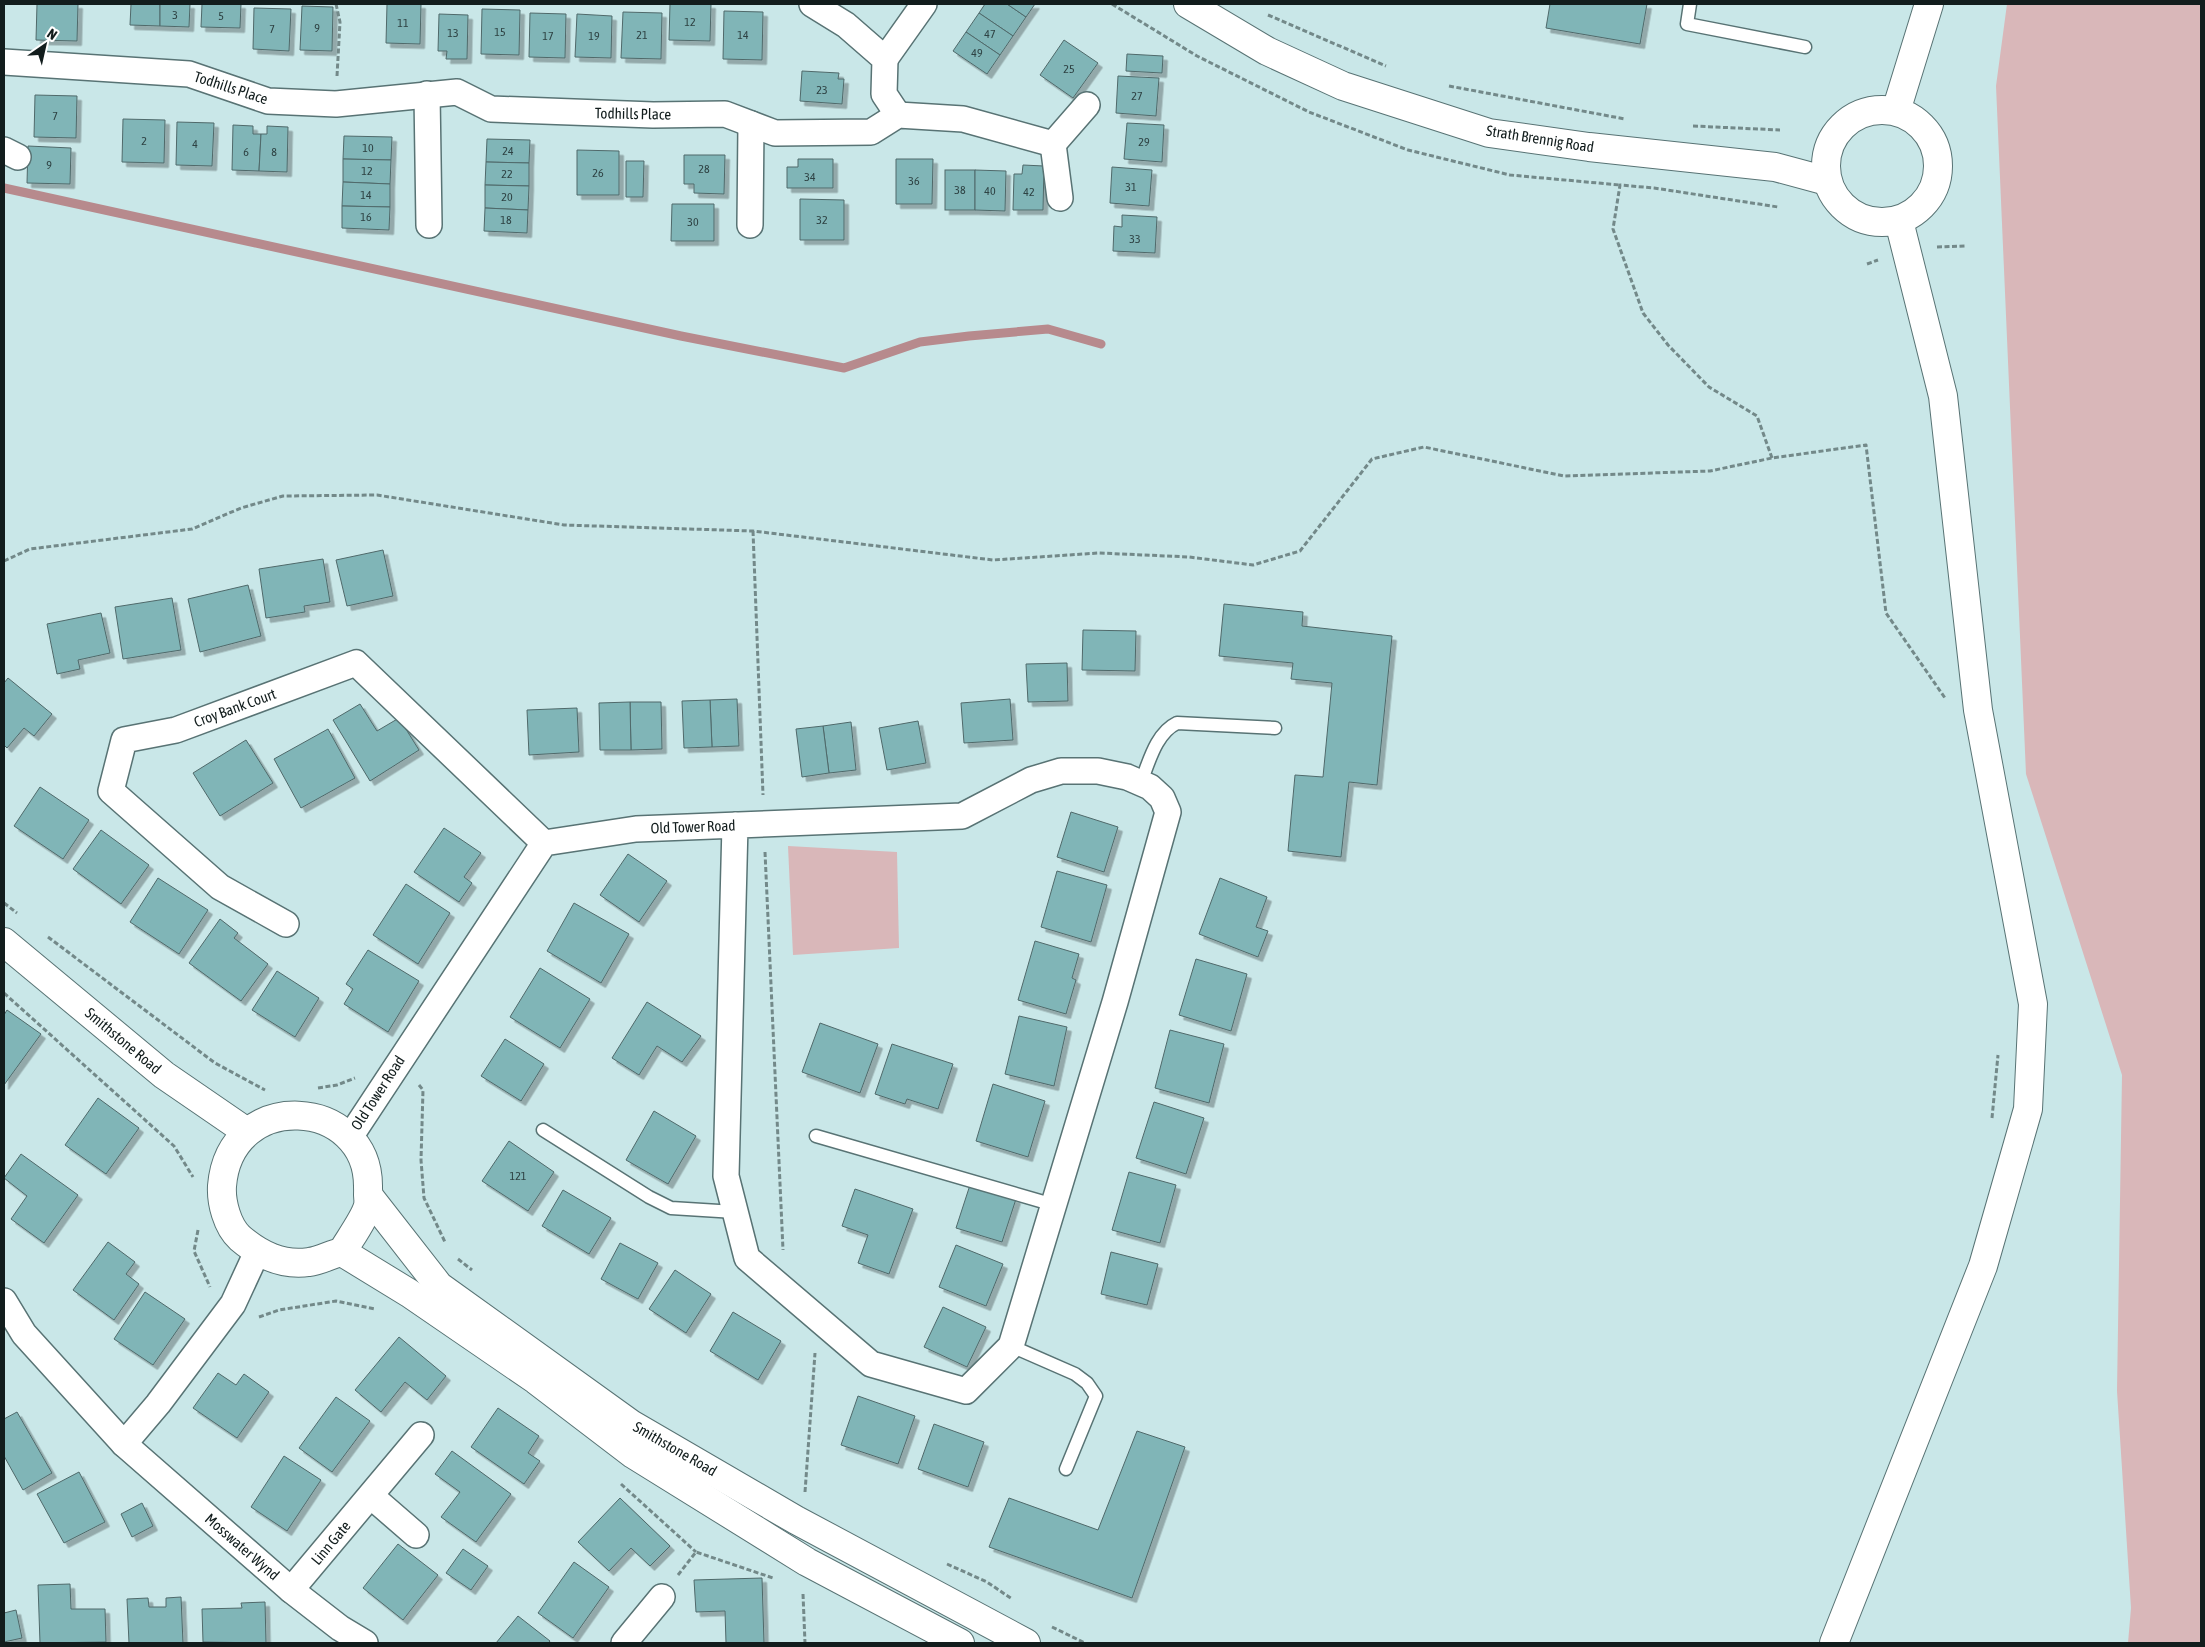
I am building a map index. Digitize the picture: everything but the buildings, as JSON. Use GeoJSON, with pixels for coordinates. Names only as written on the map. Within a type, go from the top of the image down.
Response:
{"type":"FeatureCollection","features":[{"type":"Feature","properties":{"kind":"street"},"geometry":{"type":"LineString","coordinates":[[812,4],[846,24],[885,58]]}},
{"type":"Feature","properties":{"kind":"street"},"geometry":{"type":"LineString","coordinates":[[924,4],[885,58],[884,94],[898,115],[963,119],[1054,144]]}},
{"type":"Feature","properties":{"kind":"street","name":"Strath Brennig Road"},"geometry":{"type":"LineString","coordinates":[[1188,4],[1267,51],[1343,86],[1489,133],[1589,147],[1775,166],[1827,181]]}},
{"type":"Feature","properties":{"kind":"street"},"geometry":{"type":"LineString","coordinates":[[1896,111],[1929,4]]}},
{"type":"Feature","properties":{"kind":"street","name":"Todhills Place"},"geometry":{"type":"LineString","coordinates":[[4,62],[189,74],[268,101],[336,104],[457,92],[491,109],[653,115],[725,114],[774,133],[871,132],[898,115]]}},
{"type":"Feature","properties":{"kind":"street"},"geometry":{"type":"LineString","coordinates":[[427,94],[430,225]]}},
{"type":"Feature","properties":{"kind":"street"},"geometry":{"type":"LineString","coordinates":[[1060,198],[1054,144],[1088,105]]}},
{"type":"Feature","properties":{"kind":"street"},"geometry":{"type":"LineString","coordinates":[[1871,110],[1896,111],[1917,122],[1930,136],[1937,152],[1938,172],[1928,200],[1914,213],[1899,221],[1876,223],[1857,217],[1848,212],[1834,198],[1827,181],[1825,162],[1827,153],[1839,128],[1853,118],[1871,110]]}},
{"type":"Feature","properties":{"kind":"street"},"geometry":{"type":"LineString","coordinates":[[750,225],[751,124]]}},
{"type":"Feature","properties":{"kind":"street"},"geometry":{"type":"LineString","coordinates":[[1834,1643],[1983,1266],[2028,1109],[2033,1014],[1978,710],[1943,396],[1899,221]]}},
{"type":"Feature","properties":{"kind":"street","name":"Croy Bank Court"},"geometry":{"type":"LineString","coordinates":[[286,924],[220,887],[112,792],[124,740],[176,730],[356,663],[544,843]]}},
{"type":"Feature","properties":{"kind":"street","name":"Old Tower Road"},"geometry":{"type":"LineString","coordinates":[[350,1137],[544,843],[636,829],[962,816],[1031,780],[1061,771],[1098,771],[1140,782],[1150,787],[1162,798],[1168,812],[1115,1002],[1054,1205]]}},
{"type":"Feature","properties":{"kind":"street"},"geometry":{"type":"LineString","coordinates":[[735,826],[726,1176],[747,1258],[871,1364],[966,1390],[1011,1346],[1054,1205]]}},
{"type":"Feature","properties":{"kind":"street","name":"Smithstone Road"},"geometry":{"type":"LineString","coordinates":[[4,942],[164,1075],[246,1132]]}},
{"type":"Feature","properties":{"kind":"street"},"geometry":{"type":"LineString","coordinates":[[288,1114],[320,1118],[350,1137],[364,1158],[368,1172],[368,1206],[342,1252],[310,1262],[280,1261],[256,1252],[237,1235],[229,1223],[221,1196],[223,1170],[233,1148],[246,1132],[262,1122],[288,1114]]}},
{"type":"Feature","properties":{"kind":"street","name":"Smithstone Road"},"geometry":{"type":"LineString","coordinates":[[368,1195],[439,1286],[631,1424],[796,1520],[1026,1643]]}},
{"type":"Feature","properties":{"kind":"street"},"geometry":{"type":"LineString","coordinates":[[124,1444],[158,1404],[233,1304],[256,1252]]}},
{"type":"Feature","properties":{"kind":"street","name":"Smithstone Road"},"geometry":{"type":"LineString","coordinates":[[342,1252],[409,1293],[536,1380],[633,1454],[807,1562],[960,1643]]}},
{"type":"Feature","properties":{"kind":"street","name":"Mosswater Wynd"},"geometry":{"type":"LineString","coordinates":[[4,1301],[24,1334],[124,1444],[291,1590],[340,1628],[365,1643]]}},
{"type":"Feature","properties":{"kind":"street","name":"Linn Gate"},"geometry":{"type":"LineString","coordinates":[[291,1590],[421,1435]]}},
{"type":"Feature","properties":{"kind":"street"},"geometry":{"type":"LineString","coordinates":[[371,1496],[416,1535]]}},
{"type":"Feature","properties":{"kind":"street"},"geometry":{"type":"LineString","coordinates":[[624,1643],[662,1596]]}},
{"type":"Feature","properties":{"kind":"lane"},"geometry":{"type":"LineString","coordinates":[[1690,4],[1687,24],[1805,47]]}},
{"type":"Feature","properties":{"kind":"lane"},"geometry":{"type":"LineString","coordinates":[[1140,782],[1160,737],[1167,727],[1176,723],[1275,728]]}},
{"type":"Feature","properties":{"kind":"lane"},"geometry":{"type":"LineString","coordinates":[[543,1130],[649,1197],[671,1208],[735,1212]]}},
{"type":"Feature","properties":{"kind":"lane"},"geometry":{"type":"LineString","coordinates":[[816,1136],[1054,1205]]}},
{"type":"Feature","properties":{"kind":"lane"},"geometry":{"type":"LineString","coordinates":[[1011,1346],[1075,1374],[1087,1383],[1096,1396],[1066,1470]]}},
{"type":"Feature","properties":{"kind":"path"},"geometry":{"type":"LineString","coordinates":[[336,4],[340,22],[336,104]]}},
{"type":"Feature","properties":{"kind":"path"},"geometry":{"type":"LineString","coordinates":[[1261,11],[1393,69]]}},
{"type":"Feature","properties":{"kind":"path"},"geometry":{"type":"LineString","coordinates":[[1439,85],[1635,120]]}},
{"type":"Feature","properties":{"kind":"path"},"geometry":{"type":"LineString","coordinates":[[1683,125],[1780,130]]}},
{"type":"Feature","properties":{"kind":"path"},"geometry":{"type":"LineString","coordinates":[[1772,458],[1757,416],[1709,387],[1668,346],[1643,313],[1613,229],[1620,185],[1654,188],[1778,207]]}},
{"type":"Feature","properties":{"kind":"path"},"geometry":{"type":"LineString","coordinates":[[4,561],[30,549],[192,529],[241,508],[282,496],[377,496],[564,524],[753,531],[993,560],[1099,553],[1189,556],[1253,565],[1300,551],[1372,459],[1424,447],[1564,476],[1710,471],[1772,458],[1866,445],[1886,613],[1945,698]]}},
{"type":"Feature","properties":{"kind":"path"},"geometry":{"type":"LineString","coordinates":[[753,531],[784,1290]]}},
{"type":"Feature","properties":{"kind":"path"},"geometry":{"type":"LineString","coordinates":[[4,903],[19,915]]}},
{"type":"Feature","properties":{"kind":"path"},"geometry":{"type":"LineString","coordinates":[[43,933],[214,1063],[273,1094]]}},
{"type":"Feature","properties":{"kind":"path"},"geometry":{"type":"LineString","coordinates":[[4,993],[174,1146],[195,1180]]}},
{"type":"Feature","properties":{"kind":"path"},"geometry":{"type":"LineString","coordinates":[[309,1089],[336,1085],[358,1076],[397,1065],[423,1090],[421,1160],[424,1198],[448,1247]]}},
{"type":"Feature","properties":{"kind":"path"},"geometry":{"type":"LineString","coordinates":[[200,1224],[194,1250],[223,1318],[240,1324],[279,1310],[336,1301],[378,1309]]}},
{"type":"Feature","properties":{"kind":"path"},"geometry":{"type":"LineString","coordinates":[[458,1258],[473,1271]]}},
{"type":"Feature","properties":{"kind":"path"},"geometry":{"type":"LineString","coordinates":[[796,1520],[804,1503],[817,1318]]}},
{"type":"Feature","properties":{"kind":"path"},"geometry":{"type":"LineString","coordinates":[[615,1478],[696,1552],[776,1579]]}},
{"type":"Feature","properties":{"kind":"path"},"geometry":{"type":"LineString","coordinates":[[662,1596],[696,1552]]}},
{"type":"Feature","properties":{"kind":"path"},"geometry":{"type":"LineString","coordinates":[[940,1561],[987,1582],[1017,1603]]}},
{"type":"Feature","properties":{"kind":"path"},"geometry":{"type":"LineString","coordinates":[[805,1643],[802,1588],[807,1562]]}},
{"type":"Feature","properties":{"kind":"path"},"geometry":{"type":"LineString","coordinates":[[1046,1623],[1086,1643]]}},
{"type":"Feature","properties":{"kind":"shaded area"},"geometry":{"type":"Polygon","coordinates":[[[2007,4],[2201,4],[2201,1643],[2128,1643],[2131,1608],[2117,1391],[2122,1075],[2026,774],[1996,86],[2007,4]]]}},
{"type":"Feature","properties":{"kind":"shaded area"},"geometry":{"type":"Polygon","coordinates":[[[788,846],[897,852],[899,948],[793,955],[788,846]]]}},
{"type":"Feature","properties":{"kind":"waterway"},"geometry":{"type":"LineString","coordinates":[[4,188],[681,336],[844,368],[920,342],[969,336],[1048,329],[1101,344]]}}]}
